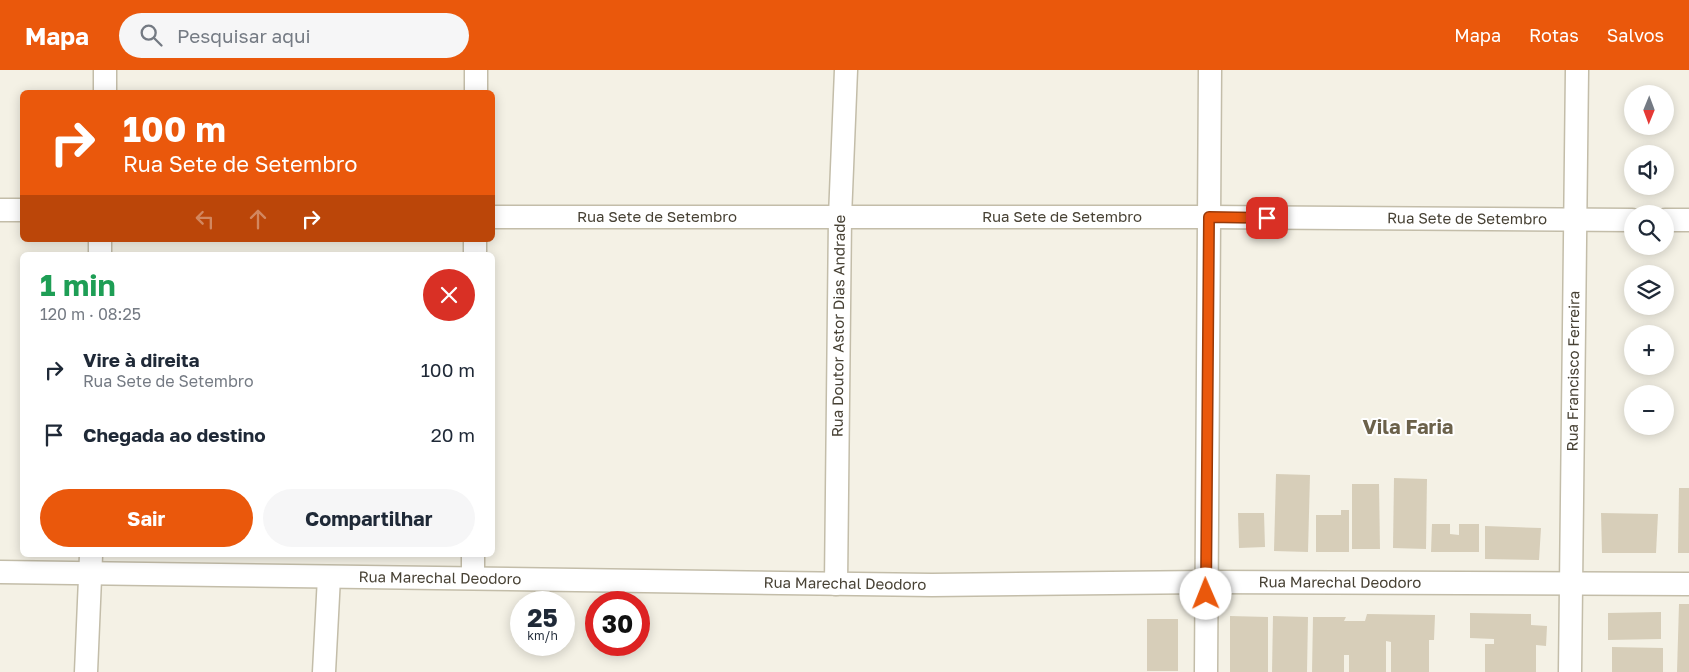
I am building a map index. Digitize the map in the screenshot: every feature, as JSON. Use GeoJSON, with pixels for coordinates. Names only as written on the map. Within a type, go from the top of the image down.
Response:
{"type":"FeatureCollection","features":[{"type":"Feature","properties":{"kind":"street"},"geometry":{"type":"LineString","coordinates":[[105,70],[105,90]]}},
{"type":"Feature","properties":{"kind":"street"},"geometry":{"type":"LineString","coordinates":[[476,70],[476,90]]}},
{"type":"Feature","properties":{"kind":"street","name":"Rua Doutor Astor Dias Andrade"},"geometry":{"type":"LineString","coordinates":[[836,584],[840,217],[846,70]]}},
{"type":"Feature","properties":{"kind":"street"},"geometry":{"type":"LineString","coordinates":[[1206,672],[1210,70]]}},
{"type":"Feature","properties":{"kind":"street","name":"Rua Francisco Ferreira"},"geometry":{"type":"LineString","coordinates":[[1570,672],[1573,583],[1577,70]]}},
{"type":"Feature","properties":{"kind":"street"},"geometry":{"type":"LineString","coordinates":[[0,210],[20,210]]}},
{"type":"Feature","properties":{"kind":"street","name":"Rua Sete de Setembro"},"geometry":{"type":"LineString","coordinates":[[495,217],[1209,217],[1624,220]]}},
{"type":"Feature","properties":{"kind":"street"},"geometry":{"type":"LineString","coordinates":[[1674,220],[1689,220]]}},
{"type":"Feature","properties":{"kind":"street"},"geometry":{"type":"LineString","coordinates":[[473,557],[473,578]]}},
{"type":"Feature","properties":{"kind":"street"},"geometry":{"type":"LineString","coordinates":[[86,672],[90,564]]}},
{"type":"Feature","properties":{"kind":"street","name":"Rua Marechal Deodoro"},"geometry":{"type":"LineString","coordinates":[[0,572],[90,564],[329,577],[836,584],[932,585],[1206,582],[1689,584]]}},
{"type":"Feature","properties":{"kind":"street"},"geometry":{"type":"LineString","coordinates":[[324,672],[329,577]]}},
{"type":"Feature","properties":{"kind":"building"},"geometry":{"type":"Polygon","coordinates":[[[1276,474],[1310,475],[1308,552],[1274,551],[1276,474]]]}},
{"type":"Feature","properties":{"kind":"building"},"geometry":{"type":"Polygon","coordinates":[[[1394,478],[1427,479],[1426,549],[1393,548],[1394,478]]]}},
{"type":"Feature","properties":{"kind":"building"},"geometry":{"type":"Polygon","coordinates":[[[1352,484],[1379,484],[1380,549],[1352,549],[1352,484]]]}},
{"type":"Feature","properties":{"kind":"building"},"geometry":{"type":"Polygon","coordinates":[[[1679,488],[1689,488],[1689,553],[1678,553],[1679,488]]]}},
{"type":"Feature","properties":{"kind":"building"},"geometry":{"type":"Polygon","coordinates":[[[1341,510],[1349,510],[1349,552],[1316,552],[1316,515],[1341,515],[1341,510]]]}},
{"type":"Feature","properties":{"kind":"building"},"geometry":{"type":"Polygon","coordinates":[[[1238,513],[1264,513],[1265,547],[1239,548],[1238,513]]]}},
{"type":"Feature","properties":{"kind":"building"},"geometry":{"type":"Polygon","coordinates":[[[1601,513],[1658,514],[1656,553],[1602,553],[1601,513]]]}},
{"type":"Feature","properties":{"kind":"building"},"geometry":{"type":"Polygon","coordinates":[[[1432,524],[1450,524],[1450,534],[1459,535],[1459,524],[1479,524],[1479,552],[1431,552],[1432,524]]]}},
{"type":"Feature","properties":{"kind":"building"},"geometry":{"type":"Polygon","coordinates":[[[1485,526],[1541,528],[1539,560],[1485,559],[1485,526]]]}},
{"type":"Feature","properties":{"kind":"building"},"geometry":{"type":"Polygon","coordinates":[[[1679,604],[1689,604],[1689,672],[1677,672],[1679,604]]]}},
{"type":"Feature","properties":{"kind":"building"},"geometry":{"type":"Polygon","coordinates":[[[1661,612],[1661,639],[1608,640],[1608,613],[1661,612]]]}},
{"type":"Feature","properties":{"kind":"building"},"geometry":{"type":"Polygon","coordinates":[[[1470,613],[1531,614],[1531,625],[1547,626],[1546,646],[1536,645],[1536,672],[1485,672],[1485,644],[1494,644],[1494,639],[1470,638],[1470,613]]]}},
{"type":"Feature","properties":{"kind":"building"},"geometry":{"type":"Polygon","coordinates":[[[1367,614],[1435,615],[1434,640],[1429,640],[1429,672],[1391,672],[1391,642],[1386,641],[1386,672],[1349,672],[1349,655],[1344,655],[1344,672],[1312,672],[1313,617],[1346,617],[1344,621],[1365,621],[1367,614]]]}},
{"type":"Feature","properties":{"kind":"building"},"geometry":{"type":"Polygon","coordinates":[[[1230,616],[1268,617],[1268,672],[1230,672],[1230,616]]]}},
{"type":"Feature","properties":{"kind":"building"},"geometry":{"type":"Polygon","coordinates":[[[1273,616],[1308,617],[1307,672],[1272,672],[1273,616]]]}},
{"type":"Feature","properties":{"kind":"building"},"geometry":{"type":"Polygon","coordinates":[[[1147,619],[1178,619],[1178,671],[1147,671],[1147,619]]]}},
{"type":"Feature","properties":{"kind":"building"},"geometry":{"type":"Polygon","coordinates":[[[1612,647],[1663,648],[1663,672],[1612,672],[1612,647]]]}},
{"type":"Feature","properties":{"kind":"district","name":"Vila Faria"},"geometry":{"type":"Point","coordinates":[1408,427]}},
{"type":"Feature","properties":{"kind":"route"},"geometry":{"type":"LineString","coordinates":[[1206,594],[1209,217],[1267,218]]}}]}
